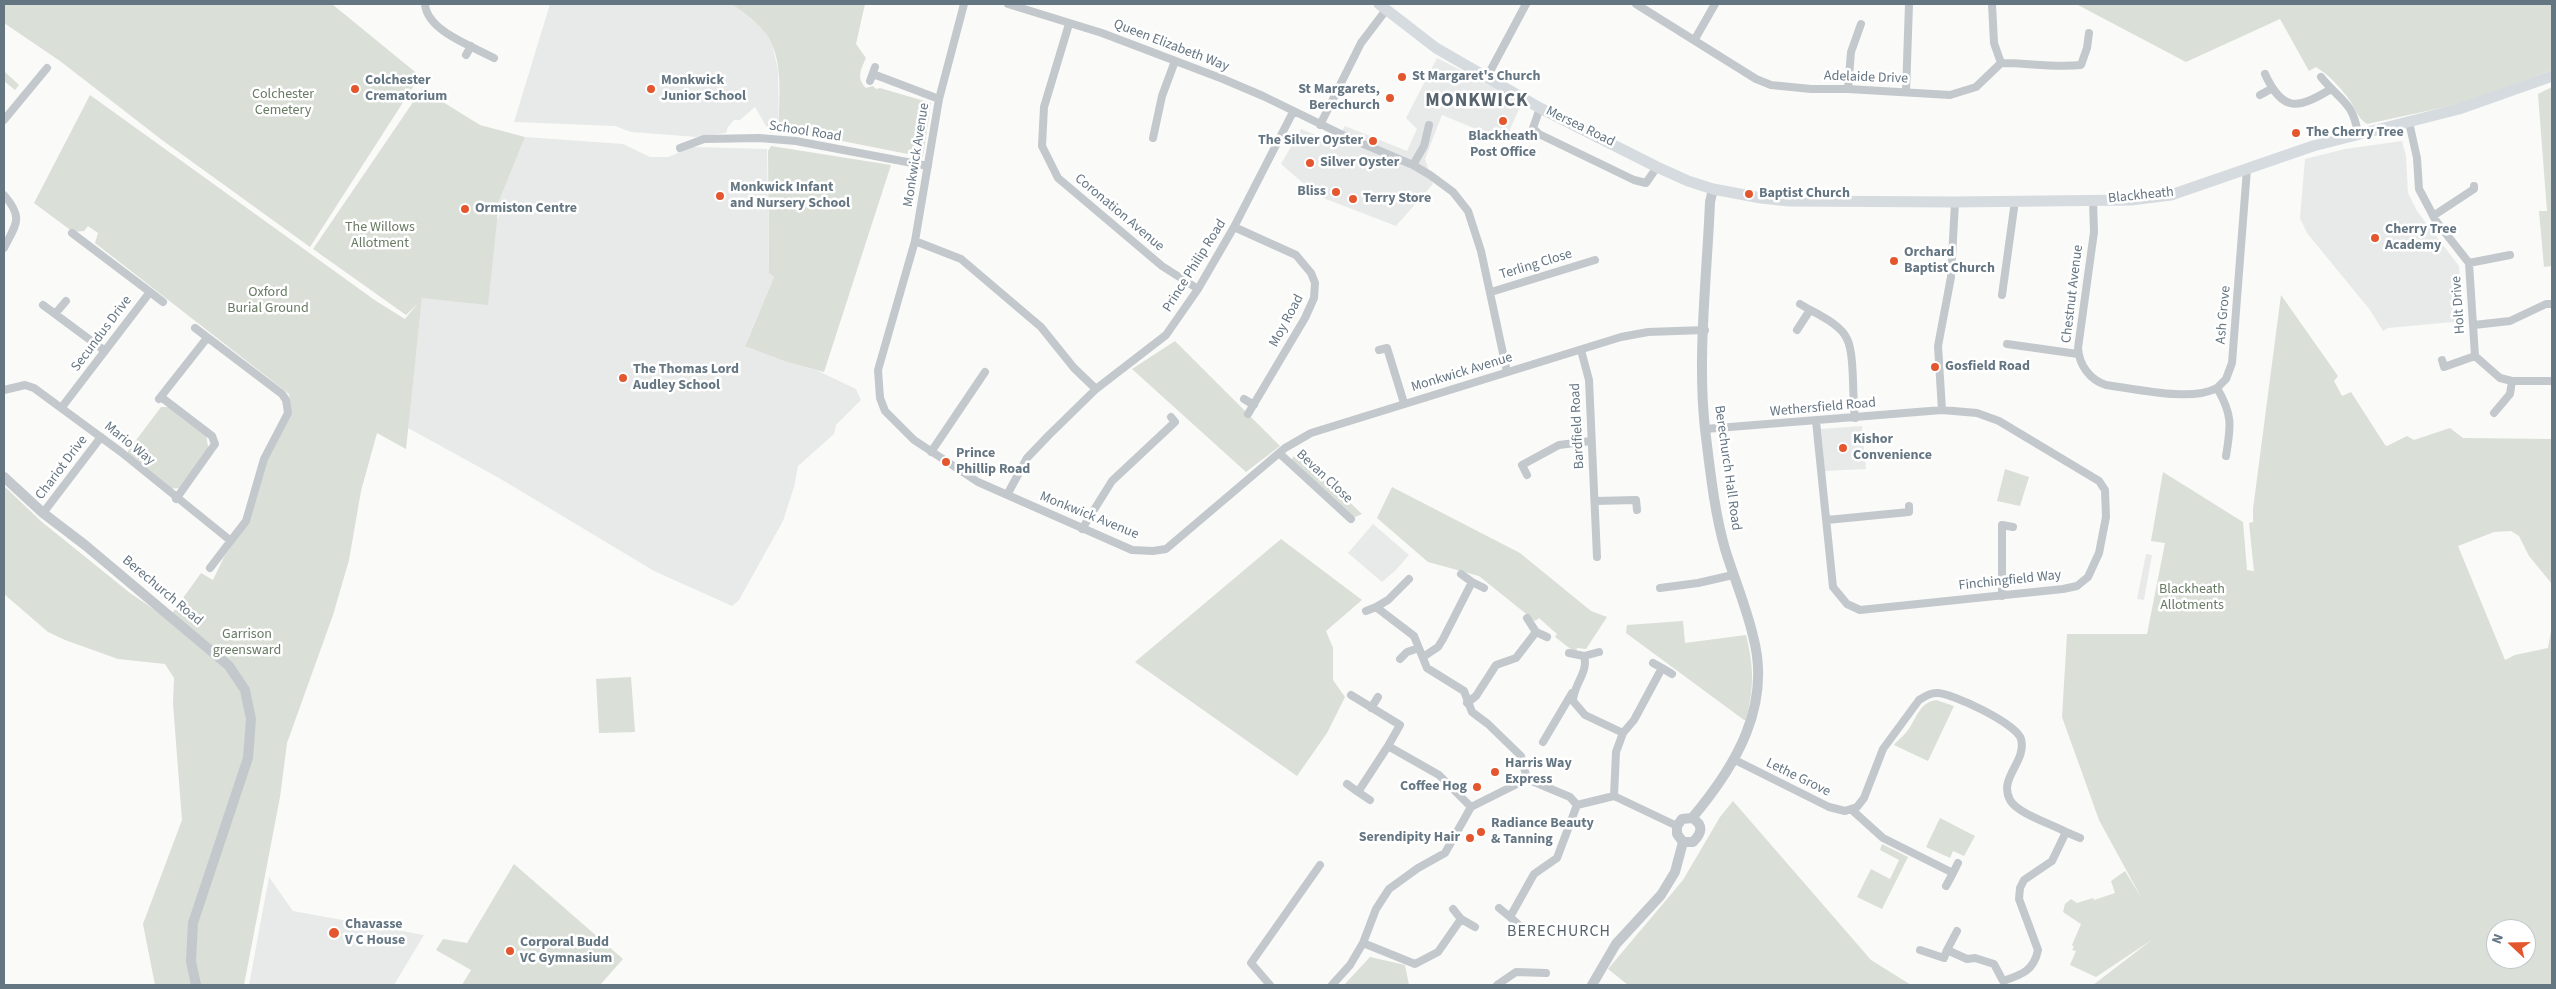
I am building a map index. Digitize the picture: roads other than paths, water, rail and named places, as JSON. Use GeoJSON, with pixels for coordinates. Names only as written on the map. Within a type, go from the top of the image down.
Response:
{"type":"FeatureCollection","features":[{"type":"Feature","properties":{"kind":"main road","name":"Mersea Road"},"geometry":{"type":"LineString","coordinates":[[1382,7],[1436,48],[1540,108],[1658,168],[1688,182],[1713,189]]}},
{"type":"Feature","properties":{"kind":"main road","name":"Blackheath"},"geometry":{"type":"LineString","coordinates":[[1713,189],[1789,201],[2131,200],[2171,195],[2313,146],[2460,109],[2552,76]]}},
{"type":"Feature","properties":{"kind":"street"},"geometry":{"type":"LineString","coordinates":[[425,4],[426,13],[433,23],[494,58]]}},
{"type":"Feature","properties":{"kind":"street","name":"Monkwick Avenue"},"geometry":{"type":"LineString","coordinates":[[964,4],[938,99],[915,241],[882,352],[878,370],[878,385],[885,411],[899,427],[930,452],[978,482],[1082,530],[1132,550],[1166,549],[1279,453],[1311,433],[1621,337],[1648,332],[1704,330]]}},
{"type":"Feature","properties":{"kind":"street","name":"Queen Elizabeth Way"},"geometry":{"type":"LineString","coordinates":[[1008,4],[1102,33],[1263,96],[1320,125],[1413,165],[1453,192],[1468,210],[1482,251],[1507,372]]}},
{"type":"Feature","properties":{"kind":"street"},"geometry":{"type":"LineString","coordinates":[[1487,77],[1526,4]]}},
{"type":"Feature","properties":{"kind":"street","name":"Adelaide Drive"},"geometry":{"type":"LineString","coordinates":[[1636,4],[1695,39],[1756,79],[1771,85],[1811,89],[1848,89],[1950,95],[1976,87],[2001,62]]}},
{"type":"Feature","properties":{"kind":"street"},"geometry":{"type":"LineString","coordinates":[[1695,39],[1715,4]]}},
{"type":"Feature","properties":{"kind":"street"},"geometry":{"type":"LineString","coordinates":[[1906,92],[1909,4]]}},
{"type":"Feature","properties":{"kind":"street"},"geometry":{"type":"LineString","coordinates":[[1992,4],[1994,37],[2001,62],[2035,63],[2059,67],[2081,65],[2085,41],[2089,33]]}},
{"type":"Feature","properties":{"kind":"street"},"geometry":{"type":"LineString","coordinates":[[1320,125],[1361,43],[1382,7]]}},
{"type":"Feature","properties":{"kind":"street","name":"Coronation Avenue"},"geometry":{"type":"LineString","coordinates":[[1069,24],[1044,107],[1042,146],[1058,178],[1162,266],[1198,290]]}},
{"type":"Feature","properties":{"kind":"street"},"geometry":{"type":"LineString","coordinates":[[1848,89],[1851,52],[1861,24]]}},
{"type":"Feature","properties":{"kind":"street"},"geometry":{"type":"LineString","coordinates":[[466,55],[471,46]]}},
{"type":"Feature","properties":{"kind":"street"},"geometry":{"type":"LineString","coordinates":[[1153,138],[1162,96],[1175,61]]}},
{"type":"Feature","properties":{"kind":"street"},"geometry":{"type":"LineString","coordinates":[[4,120],[47,68]]}},
{"type":"Feature","properties":{"kind":"street"},"geometry":{"type":"LineString","coordinates":[[873,74],[938,99]]}},
{"type":"Feature","properties":{"kind":"street"},"geometry":{"type":"LineString","coordinates":[[2265,74],[2271,89],[2283,101],[2298,104],[2307,102],[2331,89]]}},
{"type":"Feature","properties":{"kind":"street"},"geometry":{"type":"LineString","coordinates":[[2321,78],[2346,102],[2356,120],[2358,134]]}},
{"type":"Feature","properties":{"kind":"street"},"geometry":{"type":"LineString","coordinates":[[2260,95],[2271,89]]}},
{"type":"Feature","properties":{"kind":"street"},"geometry":{"type":"LineString","coordinates":[[1540,108],[1533,128],[1539,134],[1634,180],[1646,183],[1658,168]]}},
{"type":"Feature","properties":{"kind":"street","name":"Prince Philip Road"},"geometry":{"type":"LineString","coordinates":[[1007,495],[1027,458],[1096,389],[1166,335],[1198,290],[1234,226],[1292,112]]}},
{"type":"Feature","properties":{"kind":"street","name":"Holt Drive"},"geometry":{"type":"LineString","coordinates":[[2409,122],[2417,158],[2419,189],[2433,216],[2469,263],[2475,356]]}},
{"type":"Feature","properties":{"kind":"street"},"geometry":{"type":"LineString","coordinates":[[1413,165],[1424,146],[1429,125]]}},
{"type":"Feature","properties":{"kind":"street","name":"School Road"},"geometry":{"type":"LineString","coordinates":[[680,148],[704,139],[759,138],[796,141],[928,166]]}},
{"type":"Feature","properties":{"kind":"street","name":"Ash Grove"},"geometry":{"type":"LineString","coordinates":[[2217,388],[2226,379],[2232,363],[2247,169]]}},
{"type":"Feature","properties":{"kind":"street","name":"Berechurch Hall Road"},"geometry":{"type":"LineString","coordinates":[[1677,826],[1682,819],[1692,818],[1735,760],[1753,716],[1759,666],[1754,636],[1733,575],[1718,517],[1705,428],[1703,402],[1704,330],[1710,202],[1713,189]]}},
{"type":"Feature","properties":{"kind":"street"},"geometry":{"type":"LineString","coordinates":[[2433,216],[2474,190]]}},
{"type":"Feature","properties":{"kind":"street"},"geometry":{"type":"LineString","coordinates":[[4,196],[15,208],[17,221],[4,248]]}},
{"type":"Feature","properties":{"kind":"street","name":"Chestnut Avenue"},"geometry":{"type":"LineString","coordinates":[[2093,200],[2094,232],[2078,354],[2087,372],[2096,382],[2106,385],[2188,395],[2208,392],[2217,388]]}},
{"type":"Feature","properties":{"kind":"street"},"geometry":{"type":"LineString","coordinates":[[2002,295],[2015,201]]}},
{"type":"Feature","properties":{"kind":"street"},"geometry":{"type":"LineString","coordinates":[[1942,410],[1938,346],[1952,270],[1955,202]]}},
{"type":"Feature","properties":{"kind":"street","name":"Moy Road"},"geometry":{"type":"LineString","coordinates":[[1234,226],[1296,255],[1311,273],[1315,283],[1314,298],[1305,318],[1248,414]]}},
{"type":"Feature","properties":{"kind":"street","name":"Secundus Drive"},"geometry":{"type":"LineString","coordinates":[[62,407],[150,292],[72,233]]}},
{"type":"Feature","properties":{"kind":"street"},"geometry":{"type":"LineString","coordinates":[[86,242],[91,234]]}},
{"type":"Feature","properties":{"kind":"street"},"geometry":{"type":"LineString","coordinates":[[915,241],[947,252],[968,264],[1041,327],[1074,368],[1096,389]]}},
{"type":"Feature","properties":{"kind":"street"},"geometry":{"type":"LineString","coordinates":[[2469,263],[2498,259],[2510,255]]}},
{"type":"Feature","properties":{"kind":"street","name":"Terling Close"},"geometry":{"type":"LineString","coordinates":[[1491,292],[1589,260]]}},
{"type":"Feature","properties":{"kind":"street"},"geometry":{"type":"LineString","coordinates":[[150,292],[163,302]]}},
{"type":"Feature","properties":{"kind":"street"},"geometry":{"type":"LineString","coordinates":[[55,314],[66,302]]}},
{"type":"Feature","properties":{"kind":"street"},"geometry":{"type":"LineString","coordinates":[[1800,304],[1839,329],[1848,339],[1854,418]]}},
{"type":"Feature","properties":{"kind":"street"},"geometry":{"type":"LineString","coordinates":[[2474,325],[2510,321],[2535,309],[2552,304]]}},
{"type":"Feature","properties":{"kind":"street"},"geometry":{"type":"LineString","coordinates":[[43,305],[105,351]]}},
{"type":"Feature","properties":{"kind":"street"},"geometry":{"type":"LineString","coordinates":[[1797,330],[1810,310]]}},
{"type":"Feature","properties":{"kind":"street"},"geometry":{"type":"LineString","coordinates":[[195,328],[282,394],[286,400],[288,413],[264,459],[246,521],[210,568]]}},
{"type":"Feature","properties":{"kind":"street"},"geometry":{"type":"LineString","coordinates":[[176,498],[215,444],[212,436],[159,399],[207,338]]}},
{"type":"Feature","properties":{"kind":"street"},"geometry":{"type":"LineString","coordinates":[[2007,344],[2018,342],[2078,354]]}},
{"type":"Feature","properties":{"kind":"street"},"geometry":{"type":"LineString","coordinates":[[1396,345],[1383,349],[1404,403]]}},
{"type":"Feature","properties":{"kind":"street","name":"Bardfield Road"},"geometry":{"type":"LineString","coordinates":[[1581,350],[1589,380],[1597,557]]}},
{"type":"Feature","properties":{"kind":"street"},"geometry":{"type":"LineString","coordinates":[[2442,360],[2444,367],[2475,356],[2500,378],[2512,381],[2552,381]]}},
{"type":"Feature","properties":{"kind":"street"},"geometry":{"type":"LineString","coordinates":[[930,452],[985,372]]}},
{"type":"Feature","properties":{"kind":"street"},"geometry":{"type":"LineString","coordinates":[[2494,413],[2510,394],[2512,381]]}},
{"type":"Feature","properties":{"kind":"street","name":"Mario Way"},"geometry":{"type":"LineString","coordinates":[[4,390],[25,385],[34,388],[101,437],[231,541]]}},
{"type":"Feature","properties":{"kind":"street"},"geometry":{"type":"LineString","coordinates":[[2217,388],[2229,408],[2229,439],[2226,456]]}},
{"type":"Feature","properties":{"kind":"street"},"geometry":{"type":"LineString","coordinates":[[1244,399],[1254,405]]}},
{"type":"Feature","properties":{"kind":"street","name":"Wethersfield Road"},"geometry":{"type":"LineString","coordinates":[[1705,428],[1942,410]]}},
{"type":"Feature","properties":{"kind":"street","name":"Finchingfield Way"},"geometry":{"type":"LineString","coordinates":[[1816,421],[1833,587],[1847,604],[1860,610],[2002,596],[2077,586],[2088,577],[2097,560],[2106,517],[2105,490],[2099,481],[1999,421],[1978,413],[1942,410]]}},
{"type":"Feature","properties":{"kind":"street"},"geometry":{"type":"LineString","coordinates":[[1082,530],[1112,481],[1175,422]]}},
{"type":"Feature","properties":{"kind":"street","name":"Chariot Drive"},"geometry":{"type":"LineString","coordinates":[[43,513],[101,437]]}},
{"type":"Feature","properties":{"kind":"street"},"geometry":{"type":"LineString","coordinates":[[1528,476],[1522,465],[1559,445],[1591,442]]}},
{"type":"Feature","properties":{"kind":"street","name":"Bevan Close"},"geometry":{"type":"LineString","coordinates":[[1279,453],[1351,519]]}},
{"type":"Feature","properties":{"kind":"street","name":"Berechurch Road"},"geometry":{"type":"LineString","coordinates":[[4,477],[43,513],[86,545],[229,666],[245,690],[251,719],[248,758],[193,923],[191,961],[196,985]]}},
{"type":"Feature","properties":{"kind":"street"},"geometry":{"type":"LineString","coordinates":[[1594,501],[1636,500],[1637,510]]}},
{"type":"Feature","properties":{"kind":"street"},"geometry":{"type":"LineString","coordinates":[[1827,520],[1909,512],[1909,506]]}},
{"type":"Feature","properties":{"kind":"street"},"geometry":{"type":"LineString","coordinates":[[1993,523],[2013,527]]}},
{"type":"Feature","properties":{"kind":"street"},"geometry":{"type":"LineString","coordinates":[[2002,525],[2002,596]]}},
{"type":"Feature","properties":{"kind":"street"},"geometry":{"type":"LineString","coordinates":[[1461,574],[1484,588]]}},
{"type":"Feature","properties":{"kind":"street"},"geometry":{"type":"LineString","coordinates":[[1660,588],[1698,583],[1733,575]]}},
{"type":"Feature","properties":{"kind":"street"},"geometry":{"type":"LineString","coordinates":[[1366,611],[1388,600],[1409,579]]}},
{"type":"Feature","properties":{"kind":"street"},"geometry":{"type":"LineString","coordinates":[[1423,657],[1438,647],[1472,582]]}},
{"type":"Feature","properties":{"kind":"street"},"geometry":{"type":"LineString","coordinates":[[1376,607],[1388,619],[1408,630],[1414,636],[1427,668],[1464,691],[1472,712],[1488,724],[1521,756],[1527,779]]}},
{"type":"Feature","properties":{"kind":"street"},"geometry":{"type":"LineString","coordinates":[[1527,618],[1536,632],[1547,637]]}},
{"type":"Feature","properties":{"kind":"street"},"geometry":{"type":"LineString","coordinates":[[1467,702],[1476,696],[1496,665],[1516,658],[1536,632]]}},
{"type":"Feature","properties":{"kind":"street"},"geometry":{"type":"LineString","coordinates":[[1400,659],[1407,652],[1419,648]]}},
{"type":"Feature","properties":{"kind":"street"},"geometry":{"type":"LineString","coordinates":[[1569,653],[1584,656],[1599,652]]}},
{"type":"Feature","properties":{"kind":"street"},"geometry":{"type":"LineString","coordinates":[[1543,742],[1584,670],[1584,656]]}},
{"type":"Feature","properties":{"kind":"street"},"geometry":{"type":"LineString","coordinates":[[1653,663],[1672,674]]}},
{"type":"Feature","properties":{"kind":"street"},"geometry":{"type":"LineString","coordinates":[[1614,796],[1616,752],[1623,733],[1634,720],[1662,668]]}},
{"type":"Feature","properties":{"kind":"street"},"geometry":{"type":"LineString","coordinates":[[1573,691],[1573,701],[1578,709],[1590,718],[1623,733]]}},
{"type":"Feature","properties":{"kind":"street"},"geometry":{"type":"LineString","coordinates":[[1953,872],[1883,838],[1852,810],[1864,798],[1884,748],[1919,700],[1926,695],[1943,694],[2009,725],[2021,739],[2018,761],[2008,780],[2007,788],[2011,803],[2019,809],[2080,838]]}},
{"type":"Feature","properties":{"kind":"street"},"geometry":{"type":"LineString","coordinates":[[1351,695],[1400,725],[1358,792]]}},
{"type":"Feature","properties":{"kind":"street"},"geometry":{"type":"LineString","coordinates":[[1371,708],[1378,697]]}},
{"type":"Feature","properties":{"kind":"street"},"geometry":{"type":"LineString","coordinates":[[1388,746],[1439,775],[1470,807]]}},
{"type":"Feature","properties":{"kind":"street","name":"Lethe Grove"},"geometry":{"type":"LineString","coordinates":[[1735,760],[1836,810],[1852,810]]}},
{"type":"Feature","properties":{"kind":"street"},"geometry":{"type":"LineString","coordinates":[[1332,985],[1350,965],[1363,942],[1376,909],[1389,889],[1418,868],[1445,853],[1470,807],[1527,779],[1570,797],[1577,805]]}},
{"type":"Feature","properties":{"kind":"street"},"geometry":{"type":"LineString","coordinates":[[1347,784],[1370,800]]}},
{"type":"Feature","properties":{"kind":"street"},"geometry":{"type":"LineString","coordinates":[[1577,805],[1614,796],[1677,826],[1677,834],[1684,842],[1693,842],[1700,835],[1701,828],[1698,821],[1692,818]]}},
{"type":"Feature","properties":{"kind":"street"},"geometry":{"type":"LineString","coordinates":[[1510,917],[1534,874],[1557,858],[1577,805]]}},
{"type":"Feature","properties":{"kind":"street"},"geometry":{"type":"LineString","coordinates":[[1947,950],[1967,959],[1975,958],[1994,964],[2003,983],[2024,974],[2030,969],[2036,959],[2038,950],[2020,899],[2020,888],[2024,880],[2052,861],[2066,832]]}},
{"type":"Feature","properties":{"kind":"street"},"geometry":{"type":"LineString","coordinates":[[1592,985],[1616,944],[1661,895],[1675,872],[1684,842]]}},
{"type":"Feature","properties":{"kind":"street"},"geometry":{"type":"LineString","coordinates":[[1946,886],[1958,864]]}},
{"type":"Feature","properties":{"kind":"street"},"geometry":{"type":"LineString","coordinates":[[1270,985],[1251,963],[1320,865]]}},
{"type":"Feature","properties":{"kind":"street"},"geometry":{"type":"LineString","coordinates":[[1499,908],[1521,927]]}},
{"type":"Feature","properties":{"kind":"street"},"geometry":{"type":"LineString","coordinates":[[1453,909],[1461,919],[1475,927]]}},
{"type":"Feature","properties":{"kind":"street"},"geometry":{"type":"LineString","coordinates":[[1363,942],[1415,964],[1438,952],[1461,919]]}},
{"type":"Feature","properties":{"kind":"street"},"geometry":{"type":"LineString","coordinates":[[1920,950],[1944,958],[1957,931]]}},
{"type":"Feature","properties":{"kind":"street"},"geometry":{"type":"LineString","coordinates":[[1497,985],[1516,972],[1546,973]]}},
{"type":"Feature","properties":{"kind":"place","name":"St Margaret's Church"},"geometry":{"type":"Point","coordinates":[1402,77]}},
{"type":"Feature","properties":{"kind":"place","name":"Colchester Crematorium"},"geometry":{"type":"Point","coordinates":[355,89]}},
{"type":"Feature","properties":{"kind":"place","name":"Monkwick Junior School"},"geometry":{"type":"Point","coordinates":[651,89]}},
{"type":"Feature","properties":{"kind":"place","name":"St Margarets, Berechurch"},"geometry":{"type":"Point","coordinates":[1390,98]}},
{"type":"Feature","properties":{"kind":"place","name":"Blackheath Post Office"},"geometry":{"type":"Point","coordinates":[1503,121]}},
{"type":"Feature","properties":{"kind":"place","name":"The Cherry Tree"},"geometry":{"type":"Point","coordinates":[2296,133]}},
{"type":"Feature","properties":{"kind":"place","name":"The Silver Oyster"},"geometry":{"type":"Point","coordinates":[1373,141]}},
{"type":"Feature","properties":{"kind":"place","name":"Silver Oyster"},"geometry":{"type":"Point","coordinates":[1310,163]}},
{"type":"Feature","properties":{"kind":"place","name":"Bliss"},"geometry":{"type":"Point","coordinates":[1336,192]}},
{"type":"Feature","properties":{"kind":"place","name":"Baptist Church"},"geometry":{"type":"Point","coordinates":[1749,194]}},
{"type":"Feature","properties":{"kind":"place","name":"Monkwick Infant and Nursery School"},"geometry":{"type":"Point","coordinates":[720,196]}},
{"type":"Feature","properties":{"kind":"place","name":"Terry Store"},"geometry":{"type":"Point","coordinates":[1353,199]}},
{"type":"Feature","properties":{"kind":"place","name":"Ormiston Centre"},"geometry":{"type":"Point","coordinates":[465,209]}},
{"type":"Feature","properties":{"kind":"place","name":"Cherry Tree Academy"},"geometry":{"type":"Point","coordinates":[2375,238]}},
{"type":"Feature","properties":{"kind":"place","name":"Orchard Baptist Church"},"geometry":{"type":"Point","coordinates":[1894,261]}},
{"type":"Feature","properties":{"kind":"place","name":"Gosfield Road"},"geometry":{"type":"Point","coordinates":[1935,367]}},
{"type":"Feature","properties":{"kind":"place","name":"The Thomas Lord Audley School"},"geometry":{"type":"Point","coordinates":[623,378]}},
{"type":"Feature","properties":{"kind":"place","name":"Kishor Convenience"},"geometry":{"type":"Point","coordinates":[1843,448]}},
{"type":"Feature","properties":{"kind":"place","name":"Prince Phillip Road"},"geometry":{"type":"Point","coordinates":[946,462]}},
{"type":"Feature","properties":{"kind":"place","name":"Harris Way Express"},"geometry":{"type":"Point","coordinates":[1495,772]}},
{"type":"Feature","properties":{"kind":"place","name":"Coffee Hog"},"geometry":{"type":"Point","coordinates":[1477,787]}},
{"type":"Feature","properties":{"kind":"place","name":"Radiance Beauty & Tanning"},"geometry":{"type":"Point","coordinates":[1481,832]}},
{"type":"Feature","properties":{"kind":"place","name":"Serendipity Hair"},"geometry":{"type":"Point","coordinates":[1470,838]}},
{"type":"Feature","properties":{"kind":"place","name":"Chavasse V C House"},"geometry":{"type":"Point","coordinates":[334,933]}},
{"type":"Feature","properties":{"kind":"place","name":"Corporal Budd VC Gymnasium"},"geometry":{"type":"Point","coordinates":[510,951]}},
{"type":"Feature","properties":{"kind":"district","name":"MONKWICK"},"geometry":{"type":"Point","coordinates":[1477,102]}},
{"type":"Feature","properties":{"kind":"district","name":"BERECHURCH"},"geometry":{"type":"Point","coordinates":[1559,932]}},
{"type":"Feature","properties":{"kind":"park label","name":"Colchester Cemetery"},"geometry":{"type":"Point","coordinates":[283,104]}},
{"type":"Feature","properties":{"kind":"park label","name":"The Willows Allotment"},"geometry":{"type":"Point","coordinates":[380,236]}},
{"type":"Feature","properties":{"kind":"park label","name":"Oxford Burial Ground"},"geometry":{"type":"Point","coordinates":[268,302]}},
{"type":"Feature","properties":{"kind":"park label","name":"Blackheath Allotments"},"geometry":{"type":"Point","coordinates":[2192,598]}},
{"type":"Feature","properties":{"kind":"park label","name":"Garrison greensward"},"geometry":{"type":"Point","coordinates":[247,644]}}]}
